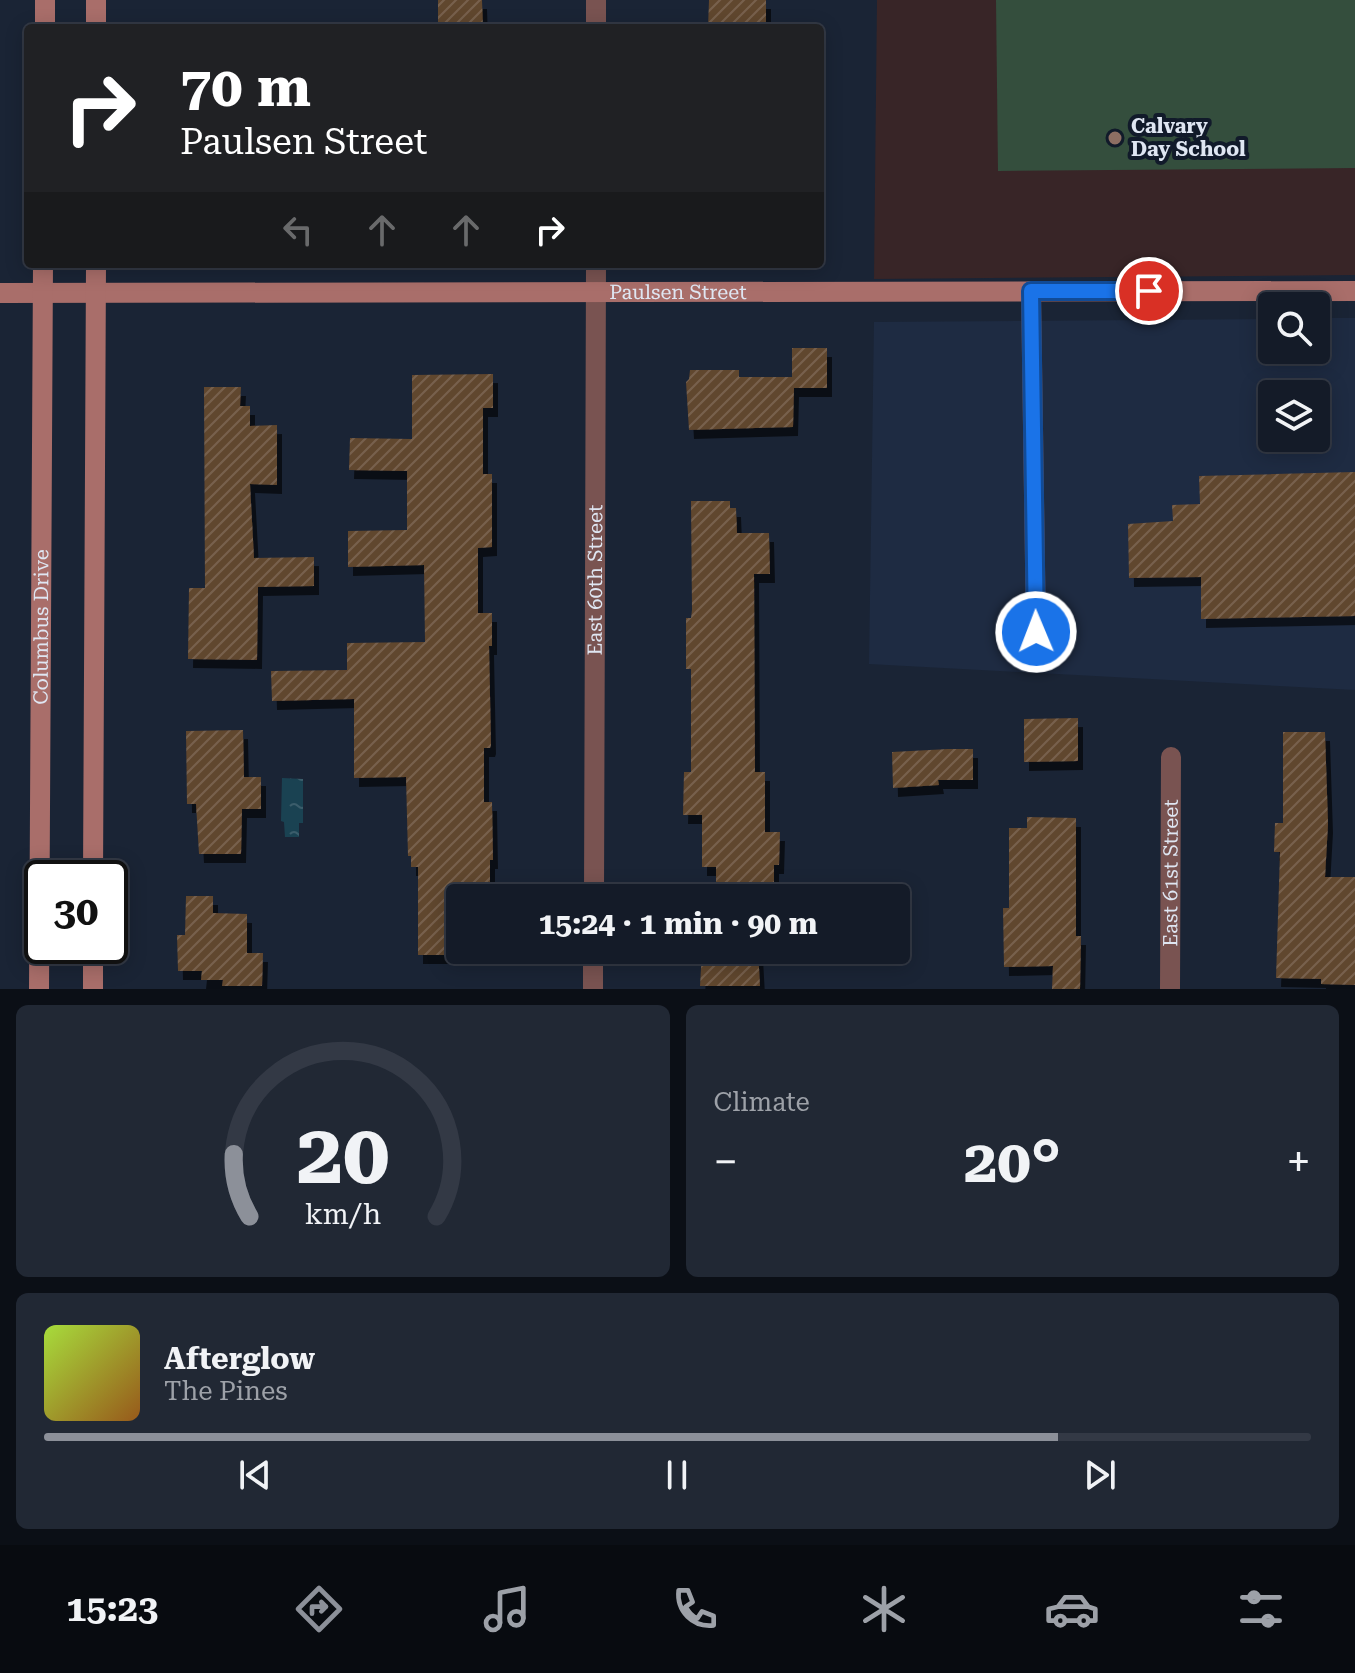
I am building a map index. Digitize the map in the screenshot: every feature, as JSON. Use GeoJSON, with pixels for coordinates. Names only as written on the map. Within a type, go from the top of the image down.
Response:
{"type":"FeatureCollection","features":[{"type":"Feature","properties":{"kind":"street"},"geometry":{"type":"LineString","coordinates":[[45,0],[45,24]]}},
{"type":"Feature","properties":{"kind":"street"},"geometry":{"type":"LineString","coordinates":[[96,0],[96,24]]}},
{"type":"Feature","properties":{"kind":"street"},"geometry":{"type":"LineString","coordinates":[[596,0],[596,24]]}},
{"type":"Feature","properties":{"kind":"street","name":"Columbus Drive"},"geometry":{"type":"LineString","coordinates":[[39,989],[43,268]]}},
{"type":"Feature","properties":{"kind":"street"},"geometry":{"type":"LineString","coordinates":[[93,860],[96,268]]}},
{"type":"Feature","properties":{"kind":"street","name":"East 60th Street"},"geometry":{"type":"LineString","coordinates":[[594,884],[596,268]]}},
{"type":"Feature","properties":{"kind":"street"},"geometry":{"type":"LineString","coordinates":[[1031,291],[1036,632]]}},
{"type":"Feature","properties":{"kind":"street","name":"Paulsen Street"},"geometry":{"type":"LineString","coordinates":[[0,293],[1355,291]]}},
{"type":"Feature","properties":{"kind":"street","name":"East 61st Street"},"geometry":{"type":"LineString","coordinates":[[1170,989],[1171,757]]}},
{"type":"Feature","properties":{"kind":"street"},"geometry":{"type":"LineString","coordinates":[[93,964],[93,989]]}},
{"type":"Feature","properties":{"kind":"street"},"geometry":{"type":"LineString","coordinates":[[593,964],[593,989]]}},
{"type":"Feature","properties":{"kind":"shaded area","name":"Calvary Day School"},"geometry":{"type":"Polygon","coordinates":[[[877,0],[1355,0],[1355,275],[874,279],[877,0]]]}},
{"type":"Feature","properties":{"kind":"shaded area"},"geometry":{"type":"Polygon","coordinates":[[[1330,318],[1355,318],[1355,690],[869,664],[874,322],[1258,319],[1258,364],[1330,364],[1330,318]]]}},
{"type":"Feature","properties":{"kind":"green space"},"geometry":{"type":"Polygon","coordinates":[[[996,0],[1355,0],[1355,168],[998,171],[996,0]]]}},
{"type":"Feature","properties":{"kind":"water"},"geometry":{"type":"Polygon","coordinates":[[[282,778],[303,779],[303,823],[299,823],[299,837],[285,837],[284,822],[281,821],[282,778]]]}},
{"type":"Feature","properties":{"kind":"building"},"geometry":{"type":"Polygon","coordinates":[[[438,0],[482,0],[483,24],[438,24],[438,0]]]}},
{"type":"Feature","properties":{"kind":"building"},"geometry":{"type":"Polygon","coordinates":[[[709,0],[766,0],[766,24],[708,24],[709,0]]]}},
{"type":"Feature","properties":{"kind":"building"},"geometry":{"type":"Polygon","coordinates":[[[792,348],[827,348],[827,388],[794,388],[793,427],[689,430],[686,382],[690,370],[739,370],[739,377],[792,377],[792,348]]]}},
{"type":"Feature","properties":{"kind":"building"},"geometry":{"type":"Polygon","coordinates":[[[493,374],[493,408],[483,408],[483,474],[492,474],[492,547],[478,548],[478,613],[492,613],[492,646],[489,646],[491,745],[484,748],[484,802],[492,802],[493,860],[490,860],[490,884],[446,884],[446,955],[418,955],[418,867],[411,867],[411,856],[408,856],[406,777],[354,778],[354,699],[272,701],[271,671],[347,670],[347,643],[425,642],[424,565],[348,567],[348,531],[407,530],[407,471],[349,470],[350,438],[412,439],[412,375],[493,374]]]}},
{"type":"Feature","properties":{"kind":"building"},"geometry":{"type":"Polygon","coordinates":[[[204,387],[241,387],[240,406],[250,406],[250,426],[277,425],[277,485],[250,484],[254,558],[314,557],[314,586],[258,587],[257,660],[188,659],[189,588],[205,588],[204,387]]]}},
{"type":"Feature","properties":{"kind":"building"},"geometry":{"type":"Polygon","coordinates":[[[1355,472],[1355,616],[1201,619],[1201,577],[1129,578],[1128,524],[1173,521],[1172,505],[1200,504],[1199,476],[1355,472]]]}},
{"type":"Feature","properties":{"kind":"building"},"geometry":{"type":"Polygon","coordinates":[[[691,501],[730,501],[730,508],[736,508],[737,533],[769,533],[770,574],[754,574],[755,772],[765,772],[765,832],[780,832],[779,865],[774,865],[774,884],[716,884],[716,867],[702,867],[702,815],[683,815],[684,772],[691,772],[691,669],[686,669],[686,618],[691,618],[691,501]]]}},
{"type":"Feature","properties":{"kind":"building"},"geometry":{"type":"Polygon","coordinates":[[[1078,718],[1078,761],[1024,762],[1024,719],[1078,718]]]}},
{"type":"Feature","properties":{"kind":"building"},"geometry":{"type":"Polygon","coordinates":[[[243,730],[244,777],[261,777],[261,809],[242,809],[241,854],[199,854],[196,804],[187,804],[186,731],[243,730]]]}},
{"type":"Feature","properties":{"kind":"building"},"geometry":{"type":"Polygon","coordinates":[[[1283,732],[1325,732],[1328,824],[1325,877],[1355,877],[1355,985],[1321,984],[1321,979],[1276,978],[1280,852],[1274,852],[1275,823],[1283,823],[1283,732]]]}},
{"type":"Feature","properties":{"kind":"building"},"geometry":{"type":"Polygon","coordinates":[[[973,749],[973,780],[938,780],[939,785],[893,788],[892,752],[973,749]]]}},
{"type":"Feature","properties":{"kind":"building"},"geometry":{"type":"Polygon","coordinates":[[[1027,817],[1076,818],[1076,936],[1081,936],[1080,989],[1052,989],[1053,966],[1004,967],[1003,908],[1009,908],[1009,828],[1027,828],[1027,817]]]}},
{"type":"Feature","properties":{"kind":"building"},"geometry":{"type":"Polygon","coordinates":[[[186,896],[213,896],[213,913],[247,914],[247,953],[263,953],[262,986],[222,986],[223,980],[201,980],[202,971],[178,971],[177,935],[185,935],[186,896]]]}},
{"type":"Feature","properties":{"kind":"building"},"geometry":{"type":"Polygon","coordinates":[[[701,964],[759,964],[760,986],[700,986],[701,964]]]}},
{"type":"Feature","properties":{"kind":"place","name":"Calvary Day School"},"geometry":{"type":"Point","coordinates":[1115,138]}},
{"type":"Feature","properties":{"kind":"route"},"geometry":{"type":"LineString","coordinates":[[1036,632],[1031,291],[1149,291]]}}]}
